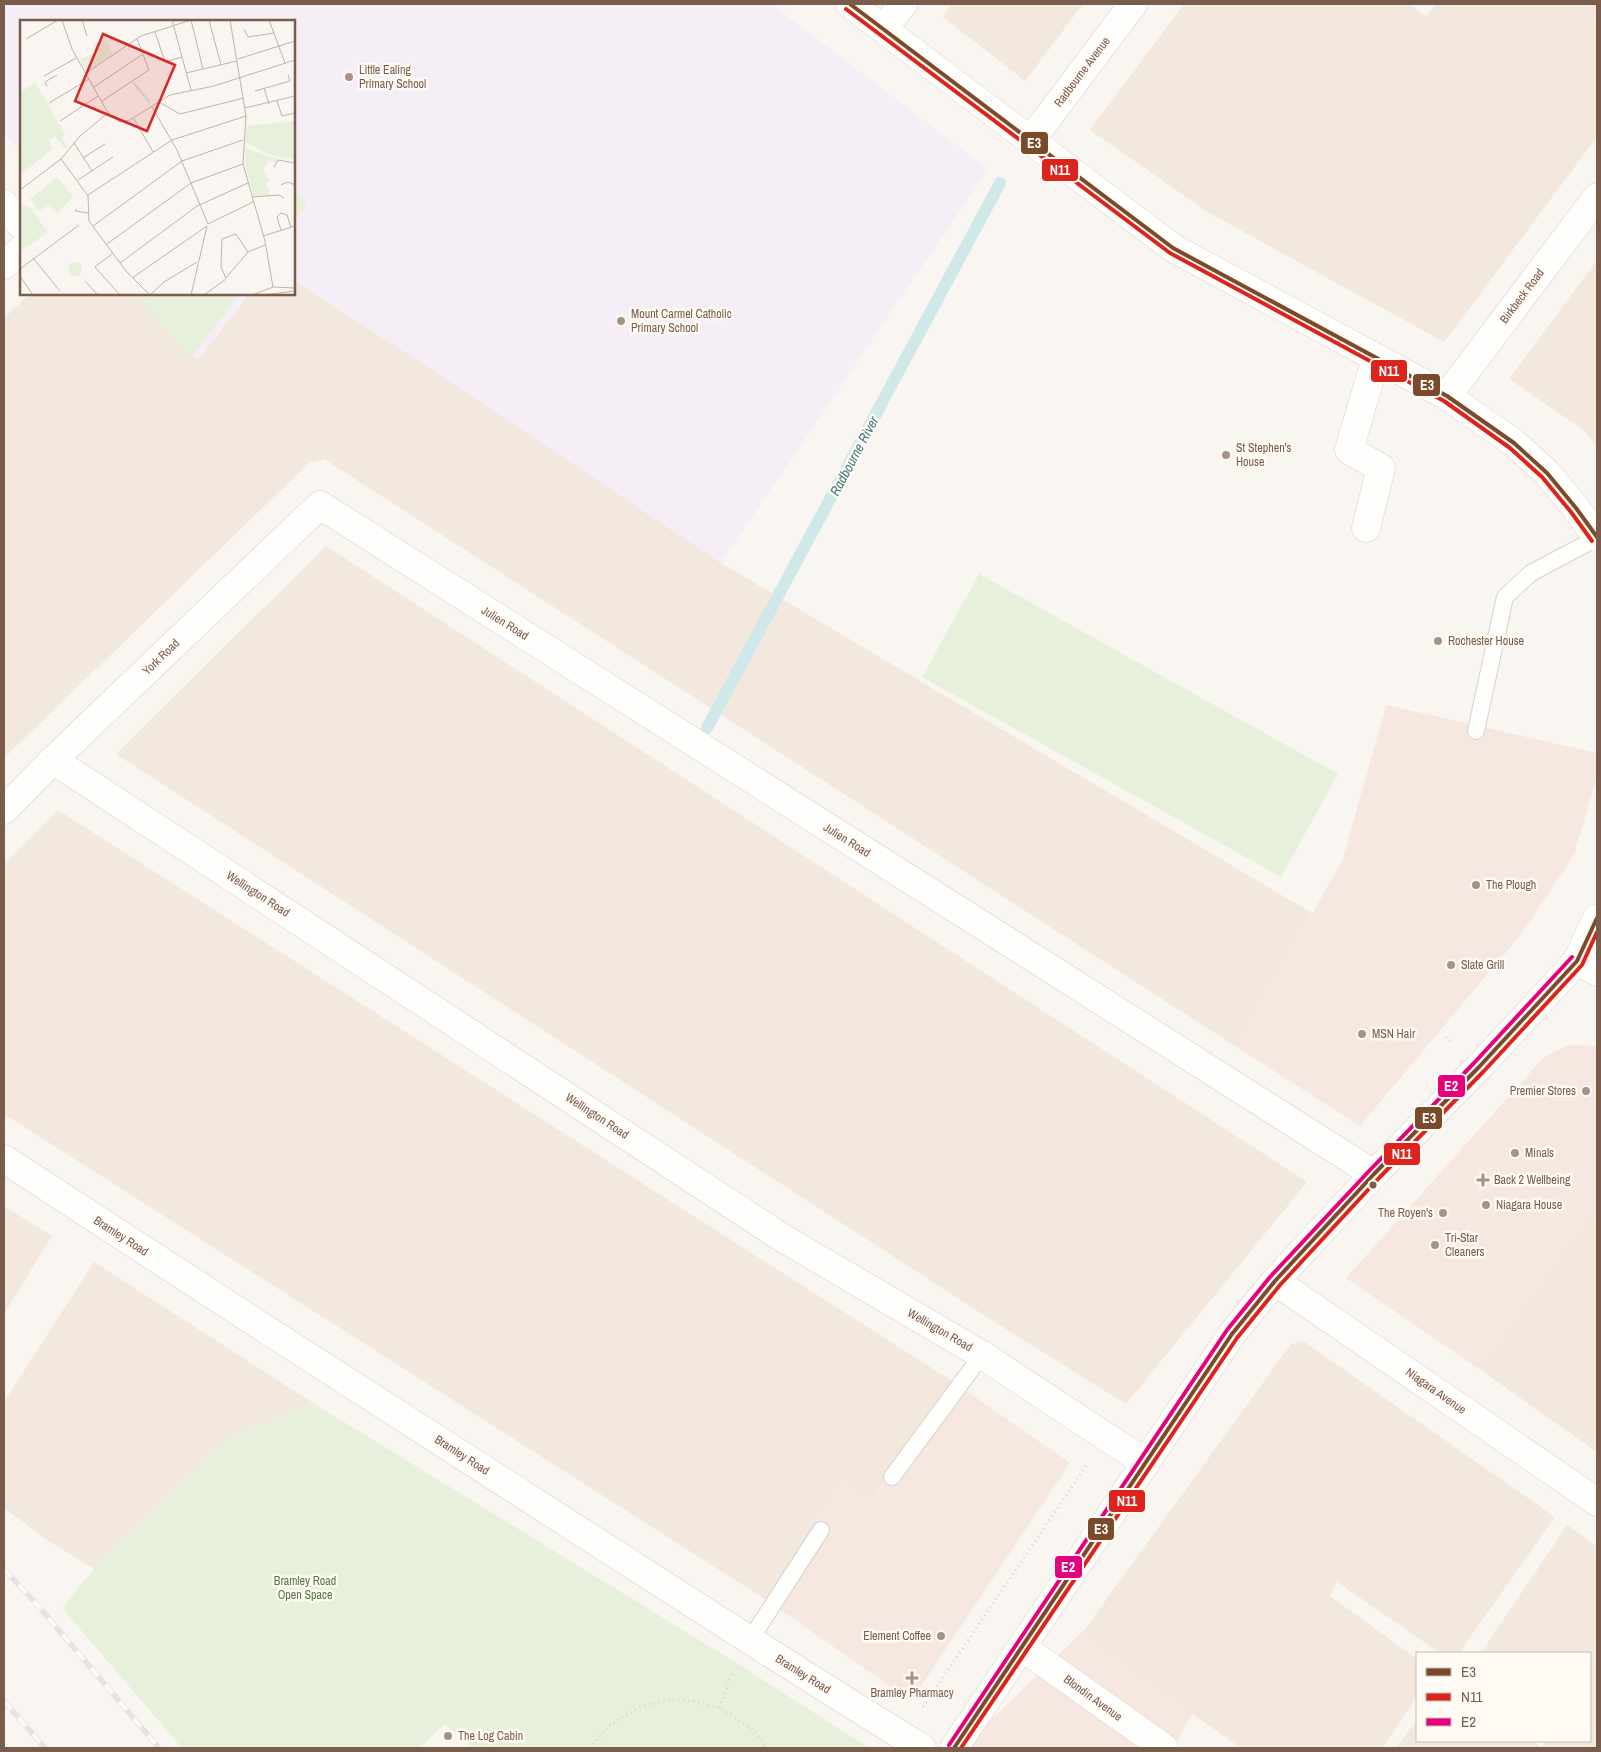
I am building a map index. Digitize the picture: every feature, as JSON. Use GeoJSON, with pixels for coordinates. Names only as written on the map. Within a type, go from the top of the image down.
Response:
{"type":"FeatureCollection","features":[{"type":"Feature","properties":{"kind":"street"},"geometry":{"type":"LineString","coordinates":[[850,4],[1173,248],[1447,396],[1514,442],[1547,473],[1576,508],[1597,538]]}},
{"type":"Feature","properties":{"kind":"street"},"geometry":{"type":"LineString","coordinates":[[883,29],[903,4]]}},
{"type":"Feature","properties":{"kind":"street","name":"Radbourne Avenue"},"geometry":{"type":"LineString","coordinates":[[1031,140],[1134,4]]}},
{"type":"Feature","properties":{"kind":"street","name":"Birkbeck Road"},"geometry":{"type":"LineString","coordinates":[[1447,396],[1597,197]]}},
{"type":"Feature","properties":{"kind":"street"},"geometry":{"type":"LineString","coordinates":[[4,204],[20,225]]}},
{"type":"Feature","properties":{"kind":"street"},"geometry":{"type":"LineString","coordinates":[[4,265],[20,251]]}},
{"type":"Feature","properties":{"kind":"street"},"geometry":{"type":"LineString","coordinates":[[1366,528],[1381,468],[1349,450],[1376,358]]}},
{"type":"Feature","properties":{"kind":"street","name":"York Road"},"geometry":{"type":"LineString","coordinates":[[4,810],[53,760],[320,505]]}},
{"type":"Feature","properties":{"kind":"street","name":"Julien Road"},"geometry":{"type":"LineString","coordinates":[[320,505],[1374,1174]]}},
{"type":"Feature","properties":{"kind":"street","name":"Wellington Road"},"geometry":{"type":"LineString","coordinates":[[53,760],[781,1237],[982,1355],[1146,1463]]}},
{"type":"Feature","properties":{"kind":"street"},"geometry":{"type":"LineString","coordinates":[[954,1748],[1232,1334],[1274,1281],[1374,1174],[1479,1067],[1587,967],[1597,918]]}},
{"type":"Feature","properties":{"kind":"street","name":"Bramley Road"},"geometry":{"type":"LineString","coordinates":[[4,1159],[105,1226],[913,1743]]}},
{"type":"Feature","properties":{"kind":"street","name":"Niagara Avenue"},"geometry":{"type":"LineString","coordinates":[[1274,1281],[1597,1502]]}},
{"type":"Feature","properties":{"kind":"street","name":"Blondin Avenue"},"geometry":{"type":"LineString","coordinates":[[1022,1647],[1160,1747]]}},
{"type":"Feature","properties":{"kind":"lane"},"geometry":{"type":"LineString","coordinates":[[1476,731],[1505,597],[1531,573],[1597,538]]}},
{"type":"Feature","properties":{"kind":"lane"},"geometry":{"type":"LineString","coordinates":[[892,1477],[982,1355]]}},
{"type":"Feature","properties":{"kind":"lane"},"geometry":{"type":"LineString","coordinates":[[750,1640],[821,1530]]}},
{"type":"Feature","properties":{"kind":"path"},"geometry":{"type":"LineString","coordinates":[[913,1743],[920,1710],[1106,1436]]}},
{"type":"Feature","properties":{"kind":"path"},"geometry":{"type":"LineString","coordinates":[[590,1748],[608,1726],[640,1707],[666,1700],[691,1701],[720,1708],[752,1729],[767,1748]]}},
{"type":"Feature","properties":{"kind":"shaded area","name":"Mount Carmel Catholic Primary School"},"geometry":{"type":"Polygon","coordinates":[[[4,4],[771,4],[988,169],[721,563],[295,281],[295,20],[20,20],[20,152],[4,133],[4,4]]]}},
{"type":"Feature","properties":{"kind":"shaded area"},"geometry":{"type":"Polygon","coordinates":[[[951,4],[1083,4],[1025,81],[943,17],[951,4]]]}},
{"type":"Feature","properties":{"kind":"shaded area"},"geometry":{"type":"Polygon","coordinates":[[[1184,4],[1410,4],[1426,16],[1436,4],[1597,4],[1597,137],[1444,342],[1209,213],[1090,130],[1184,4]]]}},
{"type":"Feature","properties":{"kind":"shaded area"},"geometry":{"type":"Polygon","coordinates":[[[1597,260],[1597,447],[1585,431],[1509,379],[1597,260]]]}},
{"type":"Feature","properties":{"kind":"shaded area"},"geometry":{"type":"Polygon","coordinates":[[[295,281],[721,563],[1312,913],[1235,1046],[324,459],[309,463],[4,758],[4,318],[29,295],[141,295],[202,355],[248,295],[295,295],[295,281]]]}},
{"type":"Feature","properties":{"kind":"shaded area"},"geometry":{"type":"Polygon","coordinates":[[[141,295],[248,295],[197,361],[141,295]]]}},
{"type":"Feature","properties":{"kind":"shaded area"},"geometry":{"type":"Polygon","coordinates":[[[326,546],[1307,1182],[1126,1404],[990,1319],[116,754],[326,546]]]}},
{"type":"Feature","properties":{"kind":"shaded area"},"geometry":{"type":"Polygon","coordinates":[[[1386,705],[1597,753],[1597,776],[1574,855],[1522,933],[1360,1126],[1235,1046],[1342,862],[1386,705]]]}},
{"type":"Feature","properties":{"kind":"shaded area"},"geometry":{"type":"Polygon","coordinates":[[[58,810],[952,1381],[872,1501],[843,1481],[768,1601],[4,1114],[4,864],[58,810]]]}},
{"type":"Feature","properties":{"kind":"shaded area","name":"Niagara House"},"geometry":{"type":"Polygon","coordinates":[[[1568,1045],[1593,1046],[1597,1048],[1597,1204],[1479,1369],[1346,1278],[1544,1057],[1568,1045]]]}},
{"type":"Feature","properties":{"kind":"shaded area"},"geometry":{"type":"Polygon","coordinates":[[[1597,1204],[1597,1452],[1479,1369],[1597,1204]]]}},
{"type":"Feature","properties":{"kind":"shaded area"},"geometry":{"type":"Polygon","coordinates":[[[4,1206],[52,1236],[4,1314],[4,1206]]]}},
{"type":"Feature","properties":{"kind":"shaded area"},"geometry":{"type":"Polygon","coordinates":[[[94,1262],[313,1403],[227,1438],[94,1569],[50,1542],[4,1508],[4,1402],[94,1262]]]}},
{"type":"Feature","properties":{"kind":"shaded area"},"geometry":{"type":"Polygon","coordinates":[[[1303,1341],[1555,1517],[1460,1652],[1439,1652],[1337,1582],[1330,1596],[1416,1658],[1416,1698],[1382,1748],[1241,1748],[1089,1642],[1085,1629],[1291,1344],[1303,1341]]]}},
{"type":"Feature","properties":{"kind":"shaded area"},"geometry":{"type":"Polygon","coordinates":[[[952,1381],[1070,1463],[911,1701],[768,1601],[844,1480],[873,1501],[952,1381]]]}},
{"type":"Feature","properties":{"kind":"shaded area"},"geometry":{"type":"Polygon","coordinates":[[[1567,1525],[1597,1546],[1597,1748],[1396,1748],[1416,1721],[1416,1742],[1534,1742],[1542,1747],[1545,1742],[1591,1742],[1591,1652],[1482,1652],[1567,1525]]]}},
{"type":"Feature","properties":{"kind":"shaded area"},"geometry":{"type":"Polygon","coordinates":[[[1085,1629],[1089,1642],[1192,1714],[1173,1748],[962,1748],[1085,1629]]]}},
{"type":"Feature","properties":{"kind":"green space"},"geometry":{"type":"Polygon","coordinates":[[[295,188],[307,205],[295,221],[295,188]]]}},
{"type":"Feature","properties":{"kind":"green space"},"geometry":{"type":"Polygon","coordinates":[[[137,295],[238,295],[190,359],[137,295]]]}},
{"type":"Feature","properties":{"kind":"green space"},"geometry":{"type":"Polygon","coordinates":[[[979,574],[1338,774],[1281,877],[922,677],[979,574]]]}},
{"type":"Feature","properties":{"kind":"green space","name":"Bramley Road Open Space"},"geometry":{"type":"Polygon","coordinates":[[[313,1403],[735,1662],[869,1748],[474,1748],[445,1724],[419,1748],[182,1748],[62,1608],[94,1569],[227,1438],[313,1403]]]}},
{"type":"Feature","properties":{"kind":"waterway","name":"Radbourne River"},"geometry":{"type":"LineString","coordinates":[[707,728],[1000,183]]}},
{"type":"Feature","properties":{"kind":"railway"},"geometry":{"type":"LineString","coordinates":[[4,1569],[40,1608],[159,1748]]}},
{"type":"Feature","properties":{"kind":"railway"},"geometry":{"type":"LineString","coordinates":[[4,1701],[45,1748]]}},
{"type":"Feature","properties":{"kind":"transit line","name":"E3"},"geometry":{"type":"LineString","coordinates":[[850,4],[1173,248],[1447,396],[1514,443],[1547,473],[1597,537]]}},
{"type":"Feature","properties":{"kind":"transit line","name":"N11"},"geometry":{"type":"LineString","coordinates":[[846,9],[1170,253],[1444,401],[1510,448],[1542,477],[1592,541]]}},
{"type":"Feature","properties":{"kind":"transit line","name":"E3"},"geometry":{"type":"LineString","coordinates":[[954,1748],[1232,1334],[1275,1281],[1577,961],[1597,918]]}},
{"type":"Feature","properties":{"kind":"transit line","name":"N11"},"geometry":{"type":"LineString","coordinates":[[961,1748],[1237,1338],[1280,1285],[1582,965],[1597,932]]}},
{"type":"Feature","properties":{"kind":"transit line","name":"E2"},"geometry":{"type":"LineString","coordinates":[[949,1745],[1227,1330],[1270,1277],[1572,957]]}},
{"type":"Feature","properties":{"kind":"place","name":"Little Ealing Primary School"},"geometry":{"type":"Point","coordinates":[349,77]}},
{"type":"Feature","properties":{"kind":"place","name":"Mount Carmel Catholic Primary School"},"geometry":{"type":"Point","coordinates":[621,321]}},
{"type":"Feature","properties":{"kind":"place","name":"St Stephen's House"},"geometry":{"type":"Point","coordinates":[1226,455]}},
{"type":"Feature","properties":{"kind":"place","name":"Rochester House"},"geometry":{"type":"Point","coordinates":[1438,641]}},
{"type":"Feature","properties":{"kind":"place","name":"The Plough"},"geometry":{"type":"Point","coordinates":[1476,885]}},
{"type":"Feature","properties":{"kind":"place","name":"Slate Grill"},"geometry":{"type":"Point","coordinates":[1451,965]}},
{"type":"Feature","properties":{"kind":"place","name":"MSN Hair"},"geometry":{"type":"Point","coordinates":[1362,1034]}},
{"type":"Feature","properties":{"kind":"place","name":"Premier Stores"},"geometry":{"type":"Point","coordinates":[1586,1091]}},
{"type":"Feature","properties":{"kind":"place","name":"Minals"},"geometry":{"type":"Point","coordinates":[1515,1153]}},
{"type":"Feature","properties":{"kind":"place","name":"Back 2 Wellbeing"},"geometry":{"type":"Point","coordinates":[1483,1180]}},
{"type":"Feature","properties":{"kind":"place","name":"Niagara House"},"geometry":{"type":"Point","coordinates":[1486,1205]}},
{"type":"Feature","properties":{"kind":"place","name":"The Royen's"},"geometry":{"type":"Point","coordinates":[1443,1213]}},
{"type":"Feature","properties":{"kind":"place","name":"Tri-Star Cleaners"},"geometry":{"type":"Point","coordinates":[1435,1245]}},
{"type":"Feature","properties":{"kind":"place","name":"Element Coffee"},"geometry":{"type":"Point","coordinates":[941,1636]}},
{"type":"Feature","properties":{"kind":"place","name":"Bramley Pharmacy"},"geometry":{"type":"Point","coordinates":[912,1678]}},
{"type":"Feature","properties":{"kind":"place","name":"The Log Cabin"},"geometry":{"type":"Point","coordinates":[448,1736]}}]}
